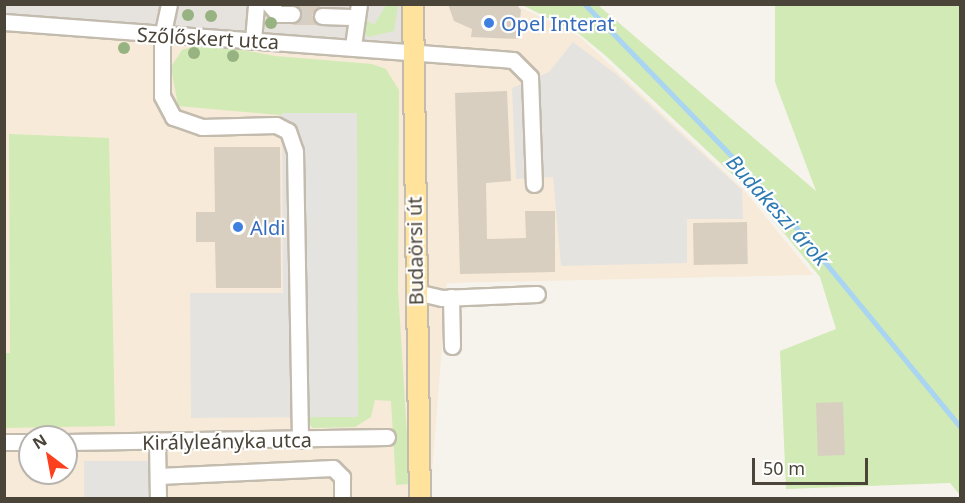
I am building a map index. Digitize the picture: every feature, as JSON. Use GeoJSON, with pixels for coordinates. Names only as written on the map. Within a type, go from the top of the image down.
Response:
{"type":"FeatureCollection","features":[{"type":"Feature","properties":{"kind":"main road","name":"Budaörsi út"},"geometry":{"type":"LineString","coordinates":[[412,4],[420,498]]}},
{"type":"Feature","properties":{"kind":"street"},"geometry":{"type":"LineString","coordinates":[[170,4],[162,37],[162,96],[173,117],[202,127],[276,125],[288,131],[295,151],[300,440]]}},
{"type":"Feature","properties":{"kind":"street"},"geometry":{"type":"LineString","coordinates":[[253,40],[256,4]]}},
{"type":"Feature","properties":{"kind":"street"},"geometry":{"type":"LineString","coordinates":[[269,4],[278,14],[292,14]]}},
{"type":"Feature","properties":{"kind":"street"},"geometry":{"type":"LineString","coordinates":[[322,16],[358,11],[353,46]]}},
{"type":"Feature","properties":{"kind":"street","name":"Szőlőskert utca"},"geometry":{"type":"LineString","coordinates":[[4,22],[162,37],[353,46],[513,60],[530,76],[534,184]]}},
{"type":"Feature","properties":{"kind":"street"},"geometry":{"type":"LineString","coordinates":[[416,292],[451,297],[537,294]]}},
{"type":"Feature","properties":{"kind":"street"},"geometry":{"type":"LineString","coordinates":[[451,297],[452,346]]}},
{"type":"Feature","properties":{"kind":"street","name":"Királyleányka utca"},"geometry":{"type":"LineString","coordinates":[[78,442],[387,437]]}},
{"type":"Feature","properties":{"kind":"street"},"geometry":{"type":"LineString","coordinates":[[157,442],[158,498]]}},
{"type":"Feature","properties":{"kind":"street"},"geometry":{"type":"LineString","coordinates":[[158,476],[333,468],[342,477],[342,498]]}},
{"type":"Feature","properties":{"kind":"shaded area"},"geometry":{"type":"Polygon","coordinates":[[[4,5],[413,5],[412,52],[5,17],[4,5]]]}},
{"type":"Feature","properties":{"kind":"shaded area"},"geometry":{"type":"Polygon","coordinates":[[[413,5],[516,5],[579,36],[744,190],[813,275],[447,283],[430,498],[5,498],[4,17],[413,5]]]}},
{"type":"Feature","properties":{"kind":"shaded area"},"geometry":{"type":"Polygon","coordinates":[[[573,42],[616,74],[742,190],[743,219],[687,219],[687,263],[561,266],[553,177],[516,179],[512,88],[549,72],[573,42]]]}},
{"type":"Feature","properties":{"kind":"shaded area"},"geometry":{"type":"Polygon","coordinates":[[[282,113],[357,113],[358,417],[191,418],[190,293],[283,293],[282,113]]]}},
{"type":"Feature","properties":{"kind":"shaded area"},"geometry":{"type":"Polygon","coordinates":[[[84,461],[149,461],[149,498],[84,498],[84,461]]]}},
{"type":"Feature","properties":{"kind":"green space"},"geometry":{"type":"Polygon","coordinates":[[[386,5],[398,5],[394,31],[368,37],[361,28],[363,18],[374,25],[386,5]]]}},
{"type":"Feature","properties":{"kind":"green space"},"geometry":{"type":"Polygon","coordinates":[[[522,5],[598,5],[816,191],[775,82],[775,5],[960,5],[960,495],[950,483],[786,489],[780,351],[836,329],[820,277],[747,188],[606,56],[578,33],[522,5]]]}},
{"type":"Feature","properties":{"kind":"green space"},"geometry":{"type":"Polygon","coordinates":[[[205,43],[275,56],[372,64],[386,69],[399,90],[398,289],[410,484],[396,485],[391,401],[375,400],[371,417],[355,427],[313,428],[307,422],[290,116],[178,106],[171,67],[182,50],[205,43]]]}},
{"type":"Feature","properties":{"kind":"green space"},"geometry":{"type":"Polygon","coordinates":[[[9,134],[109,138],[115,426],[18,425],[18,428],[5,428],[5,353],[10,353],[9,134]]]}},
{"type":"Feature","properties":{"kind":"building"},"geometry":{"type":"Polygon","coordinates":[[[293,4],[322,4],[312,15],[320,25],[292,25],[302,15],[293,4]]]}},
{"type":"Feature","properties":{"kind":"building","name":"Opel Interat"},"geometry":{"type":"Polygon","coordinates":[[[448,4],[516,4],[521,10],[518,39],[471,37],[472,29],[454,21],[448,4]]]}},
{"type":"Feature","properties":{"kind":"building"},"geometry":{"type":"Polygon","coordinates":[[[507,91],[511,181],[486,183],[487,239],[526,238],[525,211],[555,211],[555,272],[460,274],[455,93],[507,91]]]}},
{"type":"Feature","properties":{"kind":"building","name":"Aldi"},"geometry":{"type":"Polygon","coordinates":[[[214,147],[280,147],[281,288],[216,288],[215,242],[196,242],[196,212],[215,212],[214,147]]]}},
{"type":"Feature","properties":{"kind":"building"},"geometry":{"type":"Polygon","coordinates":[[[747,222],[748,264],[694,265],[693,223],[747,222]]]}},
{"type":"Feature","properties":{"kind":"building"},"geometry":{"type":"Polygon","coordinates":[[[843,402],[845,455],[818,456],[816,403],[843,402]]]}},
{"type":"Feature","properties":{"kind":"waterway","name":"Budakeszi árok"},"geometry":{"type":"LineString","coordinates":[[585,4],[775,201],[960,426]]}},
{"type":"Feature","properties":{"kind":"tunnel"},"geometry":{"type":"LineString","coordinates":[[292,14],[322,16]]}},
{"type":"Feature","properties":{"kind":"place","name":"Opel Interat"},"geometry":{"type":"Point","coordinates":[489,23]}},
{"type":"Feature","properties":{"kind":"place","name":"Aldi"},"geometry":{"type":"Point","coordinates":[238,227]}}]}
